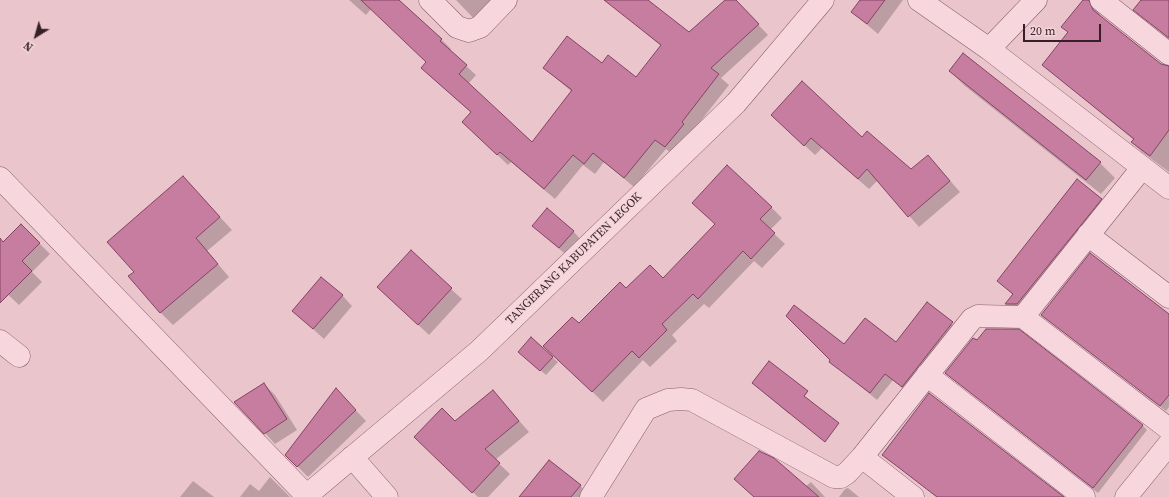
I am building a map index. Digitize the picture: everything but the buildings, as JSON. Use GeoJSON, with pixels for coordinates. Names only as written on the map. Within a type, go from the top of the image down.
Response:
{"type":"FeatureCollection","features":[{"type":"Feature","properties":{"kind":"street"},"geometry":{"type":"LineString","coordinates":[[430,0],[457,27],[469,31],[480,27],[506,0]]}},
{"type":"Feature","properties":{"kind":"street","name":"TANGERANG KABUPATEN LEGOK"},"geometry":{"type":"LineString","coordinates":[[305,496],[479,351],[736,103],[823,0]]}},
{"type":"Feature","properties":{"kind":"street"},"geometry":{"type":"LineString","coordinates":[[918,0],[989,49],[1169,188]]}},
{"type":"Feature","properties":{"kind":"street"},"geometry":{"type":"LineString","coordinates":[[989,49],[1036,0]]}},
{"type":"Feature","properties":{"kind":"street"},"geometry":{"type":"LineString","coordinates":[[1101,0],[1169,54]]}},
{"type":"Feature","properties":{"kind":"street"},"geometry":{"type":"LineString","coordinates":[[1023,317],[1142,168]]}},
{"type":"Feature","properties":{"kind":"street"},"geometry":{"type":"LineString","coordinates":[[0,178],[305,496]]}},
{"type":"Feature","properties":{"kind":"street"},"geometry":{"type":"LineString","coordinates":[[1088,235],[1169,297]]}},
{"type":"Feature","properties":{"kind":"street"},"geometry":{"type":"LineString","coordinates":[[591,497],[646,409],[668,400],[692,400],[834,477],[841,477],[847,473],[862,457],[927,375],[975,318],[1023,317],[1169,430]]}},
{"type":"Feature","properties":{"kind":"street"},"geometry":{"type":"LineString","coordinates":[[0,340],[19,356]]}},
{"type":"Feature","properties":{"kind":"street"},"geometry":{"type":"LineString","coordinates":[[927,375],[1084,497]]}},
{"type":"Feature","properties":{"kind":"street"},"geometry":{"type":"LineString","coordinates":[[1126,497],[1169,444]]}},
{"type":"Feature","properties":{"kind":"street"},"geometry":{"type":"LineString","coordinates":[[352,457],[387,497]]}},
{"type":"Feature","properties":{"kind":"street"},"geometry":{"type":"LineString","coordinates":[[862,457],[913,497]]}}]}
